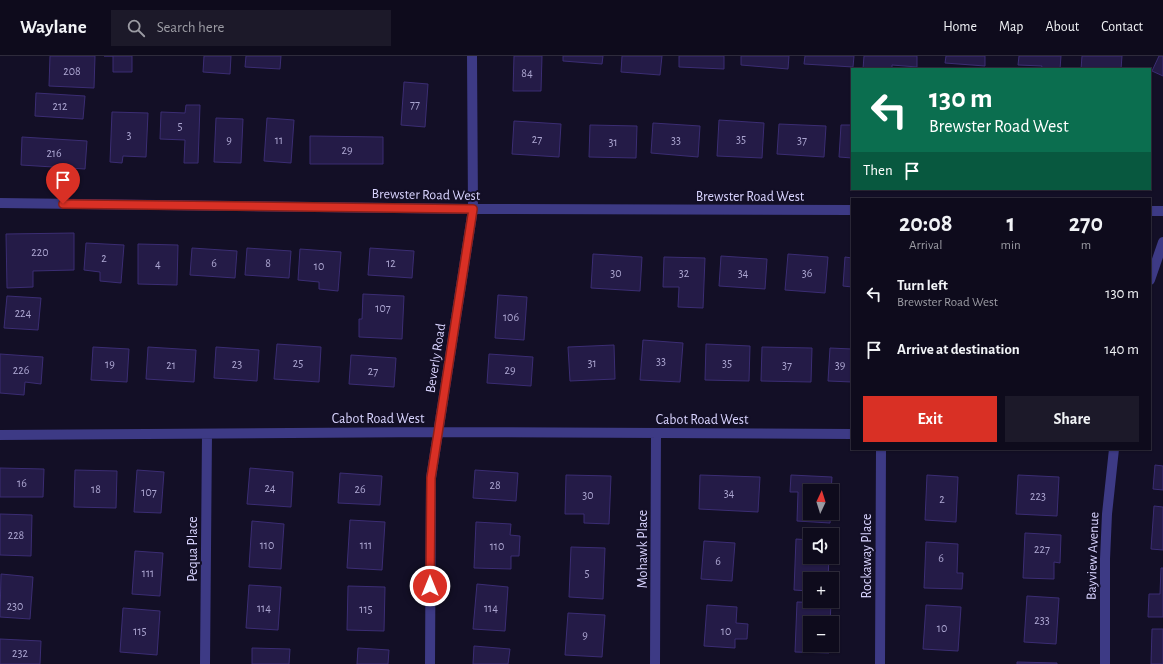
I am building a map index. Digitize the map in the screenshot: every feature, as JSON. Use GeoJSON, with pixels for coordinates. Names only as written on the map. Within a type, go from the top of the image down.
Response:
{"type":"FeatureCollection","features":[{"type":"Feature","properties":{"kind":"street","name":"Beverly Road"},"geometry":{"type":"LineString","coordinates":[[430,664],[431,478],[473,209],[472,56]]}},
{"type":"Feature","properties":{"kind":"street","name":"Brewster Road West"},"geometry":{"type":"LineString","coordinates":[[0,203],[473,209],[851,210]]}},
{"type":"Feature","properties":{"kind":"street"},"geometry":{"type":"LineString","coordinates":[[1151,211],[1163,211]]}},
{"type":"Feature","properties":{"kind":"street"},"geometry":{"type":"LineString","coordinates":[[1151,277],[1163,242]]}},
{"type":"Feature","properties":{"kind":"street","name":"Cabot Road West"},"geometry":{"type":"LineString","coordinates":[[0,435],[437,432],[851,434]]}},
{"type":"Feature","properties":{"kind":"street","name":"Mohawk Place"},"geometry":{"type":"LineString","coordinates":[[655,664],[656,433]]}},
{"type":"Feature","properties":{"kind":"street","name":"Pequa Place"},"geometry":{"type":"LineString","coordinates":[[206,664],[207,434]]}},
{"type":"Feature","properties":{"kind":"street","name":"Rockaway Place"},"geometry":{"type":"LineString","coordinates":[[880,664],[881,450]]}},
{"type":"Feature","properties":{"kind":"street","name":"Bayview Avenue"},"geometry":{"type":"LineString","coordinates":[[1105,664],[1107,514],[1114,450]]}},
{"type":"Feature","properties":{"kind":"building"},"geometry":{"type":"Polygon","coordinates":[[[50,56],[95,56],[94,88],[49,86],[50,56]]]}},
{"type":"Feature","properties":{"kind":"building"},"geometry":{"type":"Polygon","coordinates":[[[113,56],[132,56],[132,72],[113,72],[113,56]]]}},
{"type":"Feature","properties":{"kind":"building"},"geometry":{"type":"Polygon","coordinates":[[[204,56],[231,56],[230,74],[203,72],[204,56]]]}},
{"type":"Feature","properties":{"kind":"building"},"geometry":{"type":"Polygon","coordinates":[[[246,56],[281,56],[280,69],[245,67],[246,56]]]}},
{"type":"Feature","properties":{"kind":"building"},"geometry":{"type":"Polygon","coordinates":[[[514,56],[542,56],[541,91],[513,91],[514,56]]]}},
{"type":"Feature","properties":{"kind":"building"},"geometry":{"type":"Polygon","coordinates":[[[563,56],[603,56],[602,64],[563,61],[563,56]]]}},
{"type":"Feature","properties":{"kind":"building"},"geometry":{"type":"Polygon","coordinates":[[[622,56],[662,56],[660,75],[621,72],[622,56]]]}},
{"type":"Feature","properties":{"kind":"building"},"geometry":{"type":"Polygon","coordinates":[[[679,56],[724,56],[724,69],[679,67],[679,56]]]}},
{"type":"Feature","properties":{"kind":"building"},"geometry":{"type":"Polygon","coordinates":[[[741,56],[789,56],[788,69],[741,65],[741,56]]]}},
{"type":"Feature","properties":{"kind":"building"},"geometry":{"type":"Polygon","coordinates":[[[805,56],[854,56],[853,67],[804,64],[805,56]]]}},
{"type":"Feature","properties":{"kind":"building"},"geometry":{"type":"Polygon","coordinates":[[[864,56],[917,56],[917,67],[892,65],[892,68],[863,68],[864,56]]]}},
{"type":"Feature","properties":{"kind":"building"},"geometry":{"type":"Polygon","coordinates":[[[946,56],[985,56],[985,66],[945,63],[946,56]]]}},
{"type":"Feature","properties":{"kind":"building"},"geometry":{"type":"Polygon","coordinates":[[[1019,56],[1061,56],[1060,68],[1041,68],[1042,66],[1018,65],[1019,56]]]}},
{"type":"Feature","properties":{"kind":"building"},"geometry":{"type":"Polygon","coordinates":[[[1082,56],[1122,56],[1121,68],[1081,68],[1082,56]]]}},
{"type":"Feature","properties":{"kind":"building"},"geometry":{"type":"Polygon","coordinates":[[[1159,56],[1163,56],[1163,76],[1152,71],[1159,56]]]}},
{"type":"Feature","properties":{"kind":"building"},"geometry":{"type":"Polygon","coordinates":[[[404,82],[428,84],[425,127],[401,125],[404,82]]]}},
{"type":"Feature","properties":{"kind":"building"},"geometry":{"type":"Polygon","coordinates":[[[36,93],[85,96],[83,119],[35,116],[36,93]]]}},
{"type":"Feature","properties":{"kind":"building"},"geometry":{"type":"Polygon","coordinates":[[[186,105],[200,105],[198,163],[184,163],[185,140],[160,139],[161,112],[185,113],[186,105]]]}},
{"type":"Feature","properties":{"kind":"building"},"geometry":{"type":"Polygon","coordinates":[[[112,112],[148,113],[146,157],[123,156],[122,163],[110,162],[112,112]]]}},
{"type":"Feature","properties":{"kind":"building"},"geometry":{"type":"Polygon","coordinates":[[[216,118],[243,119],[241,163],[214,162],[216,118]]]}},
{"type":"Feature","properties":{"kind":"building"},"geometry":{"type":"Polygon","coordinates":[[[267,118],[294,120],[291,163],[264,161],[267,118]]]}},
{"type":"Feature","properties":{"kind":"building"},"geometry":{"type":"Polygon","coordinates":[[[719,120],[764,123],[762,158],[717,156],[719,120]]]}},
{"type":"Feature","properties":{"kind":"building"},"geometry":{"type":"Polygon","coordinates":[[[514,121],[561,124],[559,157],[512,154],[514,121]]]}},
{"type":"Feature","properties":{"kind":"building"},"geometry":{"type":"Polygon","coordinates":[[[653,123],[700,126],[698,157],[651,153],[653,123]]]}},
{"type":"Feature","properties":{"kind":"building"},"geometry":{"type":"Polygon","coordinates":[[[779,124],[826,126],[824,157],[777,154],[779,124]]]}},
{"type":"Feature","properties":{"kind":"building"},"geometry":{"type":"Polygon","coordinates":[[[590,125],[637,126],[636,158],[589,157],[590,125]]]}},
{"type":"Feature","properties":{"kind":"building"},"geometry":{"type":"Polygon","coordinates":[[[841,125],[851,125],[851,158],[839,157],[841,125]]]}},
{"type":"Feature","properties":{"kind":"building"},"geometry":{"type":"Polygon","coordinates":[[[310,136],[383,137],[383,164],[310,164],[310,136]]]}},
{"type":"Feature","properties":{"kind":"building"},"geometry":{"type":"Polygon","coordinates":[[[22,137],[87,141],[85,169],[21,165],[22,137]]]}},
{"type":"Feature","properties":{"kind":"building"},"geometry":{"type":"Polygon","coordinates":[[[74,233],[74,270],[33,271],[33,287],[7,288],[6,234],[74,233]]]}},
{"type":"Feature","properties":{"kind":"building"},"geometry":{"type":"Polygon","coordinates":[[[86,243],[124,245],[121,283],[100,281],[100,272],[84,270],[86,243]]]}},
{"type":"Feature","properties":{"kind":"building"},"geometry":{"type":"Polygon","coordinates":[[[138,244],[178,245],[177,285],[138,284],[138,244]]]}},
{"type":"Feature","properties":{"kind":"building"},"geometry":{"type":"Polygon","coordinates":[[[192,248],[237,251],[235,278],[190,275],[192,248]]]}},
{"type":"Feature","properties":{"kind":"building"},"geometry":{"type":"Polygon","coordinates":[[[247,248],[291,251],[289,278],[245,275],[247,248]]]}},
{"type":"Feature","properties":{"kind":"building"},"geometry":{"type":"Polygon","coordinates":[[[370,248],[414,251],[412,278],[368,275],[370,248]]]}},
{"type":"Feature","properties":{"kind":"building"},"geometry":{"type":"Polygon","coordinates":[[[300,249],[341,252],[338,291],[319,289],[319,282],[298,280],[300,249]]]}},
{"type":"Feature","properties":{"kind":"building"},"geometry":{"type":"Polygon","coordinates":[[[593,254],[642,257],[640,291],[591,288],[593,254]]]}},
{"type":"Feature","properties":{"kind":"building"},"geometry":{"type":"Polygon","coordinates":[[[788,254],[828,257],[825,293],[785,290],[788,254]]]}},
{"type":"Feature","properties":{"kind":"building"},"geometry":{"type":"Polygon","coordinates":[[[721,256],[767,259],[765,289],[719,286],[721,256]]]}},
{"type":"Feature","properties":{"kind":"building"},"geometry":{"type":"Polygon","coordinates":[[[664,257],[705,258],[703,308],[678,307],[679,287],[663,287],[664,257]]]}},
{"type":"Feature","properties":{"kind":"building"},"geometry":{"type":"Polygon","coordinates":[[[845,257],[851,258],[851,287],[843,286],[845,257]]]}},
{"type":"Feature","properties":{"kind":"building"},"geometry":{"type":"Polygon","coordinates":[[[363,294],[404,296],[402,339],[359,337],[359,319],[362,319],[363,294]]]}},
{"type":"Feature","properties":{"kind":"building"},"geometry":{"type":"Polygon","coordinates":[[[498,295],[527,297],[524,340],[495,338],[498,295]]]}},
{"type":"Feature","properties":{"kind":"building"},"geometry":{"type":"Polygon","coordinates":[[[7,296],[41,298],[38,330],[4,328],[7,296]]]}},
{"type":"Feature","properties":{"kind":"building"},"geometry":{"type":"Polygon","coordinates":[[[643,340],[683,343],[680,382],[640,380],[643,340]]]}},
{"type":"Feature","properties":{"kind":"building"},"geometry":{"type":"Polygon","coordinates":[[[277,344],[321,347],[319,382],[274,379],[277,344]]]}},
{"type":"Feature","properties":{"kind":"building"},"geometry":{"type":"Polygon","coordinates":[[[706,344],[750,346],[749,381],[705,380],[706,344]]]}},
{"type":"Feature","properties":{"kind":"building"},"geometry":{"type":"Polygon","coordinates":[[[614,345],[615,379],[570,381],[568,347],[614,345]]]}},
{"type":"Feature","properties":{"kind":"building"},"geometry":{"type":"Polygon","coordinates":[[[93,347],[129,349],[127,382],[91,380],[93,347]]]}},
{"type":"Feature","properties":{"kind":"building"},"geometry":{"type":"Polygon","coordinates":[[[148,347],[196,350],[194,382],[146,379],[148,347]]]}},
{"type":"Feature","properties":{"kind":"building"},"geometry":{"type":"Polygon","coordinates":[[[216,347],[259,350],[257,381],[214,378],[216,347]]]}},
{"type":"Feature","properties":{"kind":"building"},"geometry":{"type":"Polygon","coordinates":[[[762,347],[812,348],[811,382],[761,381],[762,347]]]}},
{"type":"Feature","properties":{"kind":"building"},"geometry":{"type":"Polygon","coordinates":[[[830,348],[851,349],[851,382],[828,381],[830,348]]]}},
{"type":"Feature","properties":{"kind":"building"},"geometry":{"type":"Polygon","coordinates":[[[0,354],[43,357],[41,384],[25,382],[24,395],[0,393],[0,354]]]}},
{"type":"Feature","properties":{"kind":"building"},"geometry":{"type":"Polygon","coordinates":[[[489,354],[533,357],[531,386],[487,383],[489,354]]]}},
{"type":"Feature","properties":{"kind":"building"},"geometry":{"type":"Polygon","coordinates":[[[351,355],[396,358],[394,387],[349,384],[351,355]]]}},
{"type":"Feature","properties":{"kind":"building"},"geometry":{"type":"Polygon","coordinates":[[[1155,465],[1163,466],[1163,490],[1153,489],[1155,465]]]}},
{"type":"Feature","properties":{"kind":"building"},"geometry":{"type":"Polygon","coordinates":[[[0,468],[44,469],[43,497],[0,497],[0,468]]]}},
{"type":"Feature","properties":{"kind":"building"},"geometry":{"type":"Polygon","coordinates":[[[250,468],[293,472],[291,507],[247,504],[250,468]]]}},
{"type":"Feature","properties":{"kind":"building"},"geometry":{"type":"Polygon","coordinates":[[[75,470],[117,471],[116,508],[74,507],[75,470]]]}},
{"type":"Feature","properties":{"kind":"building"},"geometry":{"type":"Polygon","coordinates":[[[137,470],[164,472],[161,513],[134,512],[137,470]]]}},
{"type":"Feature","properties":{"kind":"building"},"geometry":{"type":"Polygon","coordinates":[[[475,470],[518,473],[516,501],[473,498],[475,470]]]}},
{"type":"Feature","properties":{"kind":"building"},"geometry":{"type":"Polygon","coordinates":[[[340,473],[382,476],[380,505],[338,503],[340,473]]]}},
{"type":"Feature","properties":{"kind":"building"},"geometry":{"type":"Polygon","coordinates":[[[566,475],[611,476],[609,524],[584,523],[584,514],[565,514],[566,475]]]}},
{"type":"Feature","properties":{"kind":"building"},"geometry":{"type":"Polygon","coordinates":[[[700,475],[760,477],[758,512],[699,509],[700,475]]]}},
{"type":"Feature","properties":{"kind":"building"},"geometry":{"type":"Polygon","coordinates":[[[791,475],[832,477],[832,484],[803,484],[803,520],[830,520],[830,523],[797,521],[798,492],[790,492],[791,475]]]}},
{"type":"Feature","properties":{"kind":"building"},"geometry":{"type":"Polygon","coordinates":[[[927,475],[958,477],[956,522],[925,520],[927,475]]]}},
{"type":"Feature","properties":{"kind":"building"},"geometry":{"type":"Polygon","coordinates":[[[1018,475],[1059,477],[1057,516],[1016,514],[1018,475]]]}},
{"type":"Feature","properties":{"kind":"building"},"geometry":{"type":"Polygon","coordinates":[[[1154,506],[1163,507],[1163,550],[1151,549],[1154,506]]]}},
{"type":"Feature","properties":{"kind":"building"},"geometry":{"type":"Polygon","coordinates":[[[0,514],[32,515],[31,556],[0,555],[0,514]]]}},
{"type":"Feature","properties":{"kind":"building"},"geometry":{"type":"Polygon","coordinates":[[[350,520],[385,522],[382,570],[347,568],[350,520]]]}},
{"type":"Feature","properties":{"kind":"building"},"geometry":{"type":"Polygon","coordinates":[[[252,521],[284,524],[281,569],[249,567],[252,521]]]}},
{"type":"Feature","properties":{"kind":"building"},"geometry":{"type":"Polygon","coordinates":[[[476,522],[511,524],[510,535],[520,536],[519,556],[511,556],[511,569],[474,568],[476,522]]]}},
{"type":"Feature","properties":{"kind":"building"},"geometry":{"type":"Polygon","coordinates":[[[1025,533],[1061,535],[1060,563],[1054,562],[1054,579],[1023,578],[1025,533]]]}},
{"type":"Feature","properties":{"kind":"building"},"geometry":{"type":"Polygon","coordinates":[[[796,539],[803,540],[803,564],[829,564],[828,572],[803,572],[803,591],[794,590],[796,539]]]}},
{"type":"Feature","properties":{"kind":"building"},"geometry":{"type":"Polygon","coordinates":[[[704,541],[735,543],[732,581],[701,579],[704,541]]]}},
{"type":"Feature","properties":{"kind":"building"},"geometry":{"type":"Polygon","coordinates":[[[926,542],[958,544],[957,573],[963,573],[962,589],[924,588],[926,542]]]}},
{"type":"Feature","properties":{"kind":"building"},"geometry":{"type":"Polygon","coordinates":[[[571,547],[605,548],[603,599],[569,597],[571,547]]]}},
{"type":"Feature","properties":{"kind":"building"},"geometry":{"type":"Polygon","coordinates":[[[135,551],[163,553],[160,596],[132,594],[135,551]]]}},
{"type":"Feature","properties":{"kind":"building"},"geometry":{"type":"Polygon","coordinates":[[[1161,568],[1163,568],[1163,617],[1148,617],[1149,594],[1160,594],[1161,568]]]}},
{"type":"Feature","properties":{"kind":"building"},"geometry":{"type":"Polygon","coordinates":[[[1,574],[33,577],[30,619],[0,617],[1,574]]]}},
{"type":"Feature","properties":{"kind":"building"},"geometry":{"type":"Polygon","coordinates":[[[477,584],[508,587],[505,631],[473,629],[477,584]]]}},
{"type":"Feature","properties":{"kind":"building"},"geometry":{"type":"Polygon","coordinates":[[[249,585],[281,587],[278,630],[246,628],[249,585]]]}},
{"type":"Feature","properties":{"kind":"building"},"geometry":{"type":"Polygon","coordinates":[[[348,586],[385,587],[384,631],[347,630],[348,586]]]}},
{"type":"Feature","properties":{"kind":"building"},"geometry":{"type":"Polygon","coordinates":[[[1027,596],[1059,598],[1056,644],[1024,642],[1027,596]]]}},
{"type":"Feature","properties":{"kind":"building"},"geometry":{"type":"Polygon","coordinates":[[[797,602],[803,602],[803,608],[831,608],[830,616],[803,616],[803,652],[829,653],[795,652],[797,602]]]}},
{"type":"Feature","properties":{"kind":"building"},"geometry":{"type":"Polygon","coordinates":[[[707,605],[737,607],[736,623],[748,624],[747,639],[735,639],[735,648],[704,646],[707,605]]]}},
{"type":"Feature","properties":{"kind":"building"},"geometry":{"type":"Polygon","coordinates":[[[926,605],[961,607],[958,651],[923,649],[926,605]]]}},
{"type":"Feature","properties":{"kind":"building"},"geometry":{"type":"Polygon","coordinates":[[[123,608],[160,611],[157,655],[120,652],[123,608]]]}},
{"type":"Feature","properties":{"kind":"building"},"geometry":{"type":"Polygon","coordinates":[[[568,613],[605,615],[602,657],[565,655],[568,613]]]}},
{"type":"Feature","properties":{"kind":"building"},"geometry":{"type":"Polygon","coordinates":[[[1152,629],[1163,629],[1163,664],[1151,664],[1152,629]]]}},
{"type":"Feature","properties":{"kind":"building"},"geometry":{"type":"Polygon","coordinates":[[[0,639],[41,641],[40,664],[0,664],[0,639]]]}},
{"type":"Feature","properties":{"kind":"building"},"geometry":{"type":"Polygon","coordinates":[[[474,646],[510,649],[508,664],[473,664],[474,646]]]}},
{"type":"Feature","properties":{"kind":"building"},"geometry":{"type":"Polygon","coordinates":[[[252,648],[290,649],[289,664],[252,664],[252,648]]]}},
{"type":"Feature","properties":{"kind":"building"},"geometry":{"type":"Polygon","coordinates":[[[358,648],[389,650],[388,664],[357,664],[358,648]]]}},
{"type":"Feature","properties":{"kind":"building"},"geometry":{"type":"Polygon","coordinates":[[[1017,662],[1057,663],[1057,664],[1017,664],[1017,662]]]}},
{"type":"Feature","properties":{"kind":"route"},"geometry":{"type":"LineString","coordinates":[[63,204],[473,209],[431,478],[430,586]]}}]}
